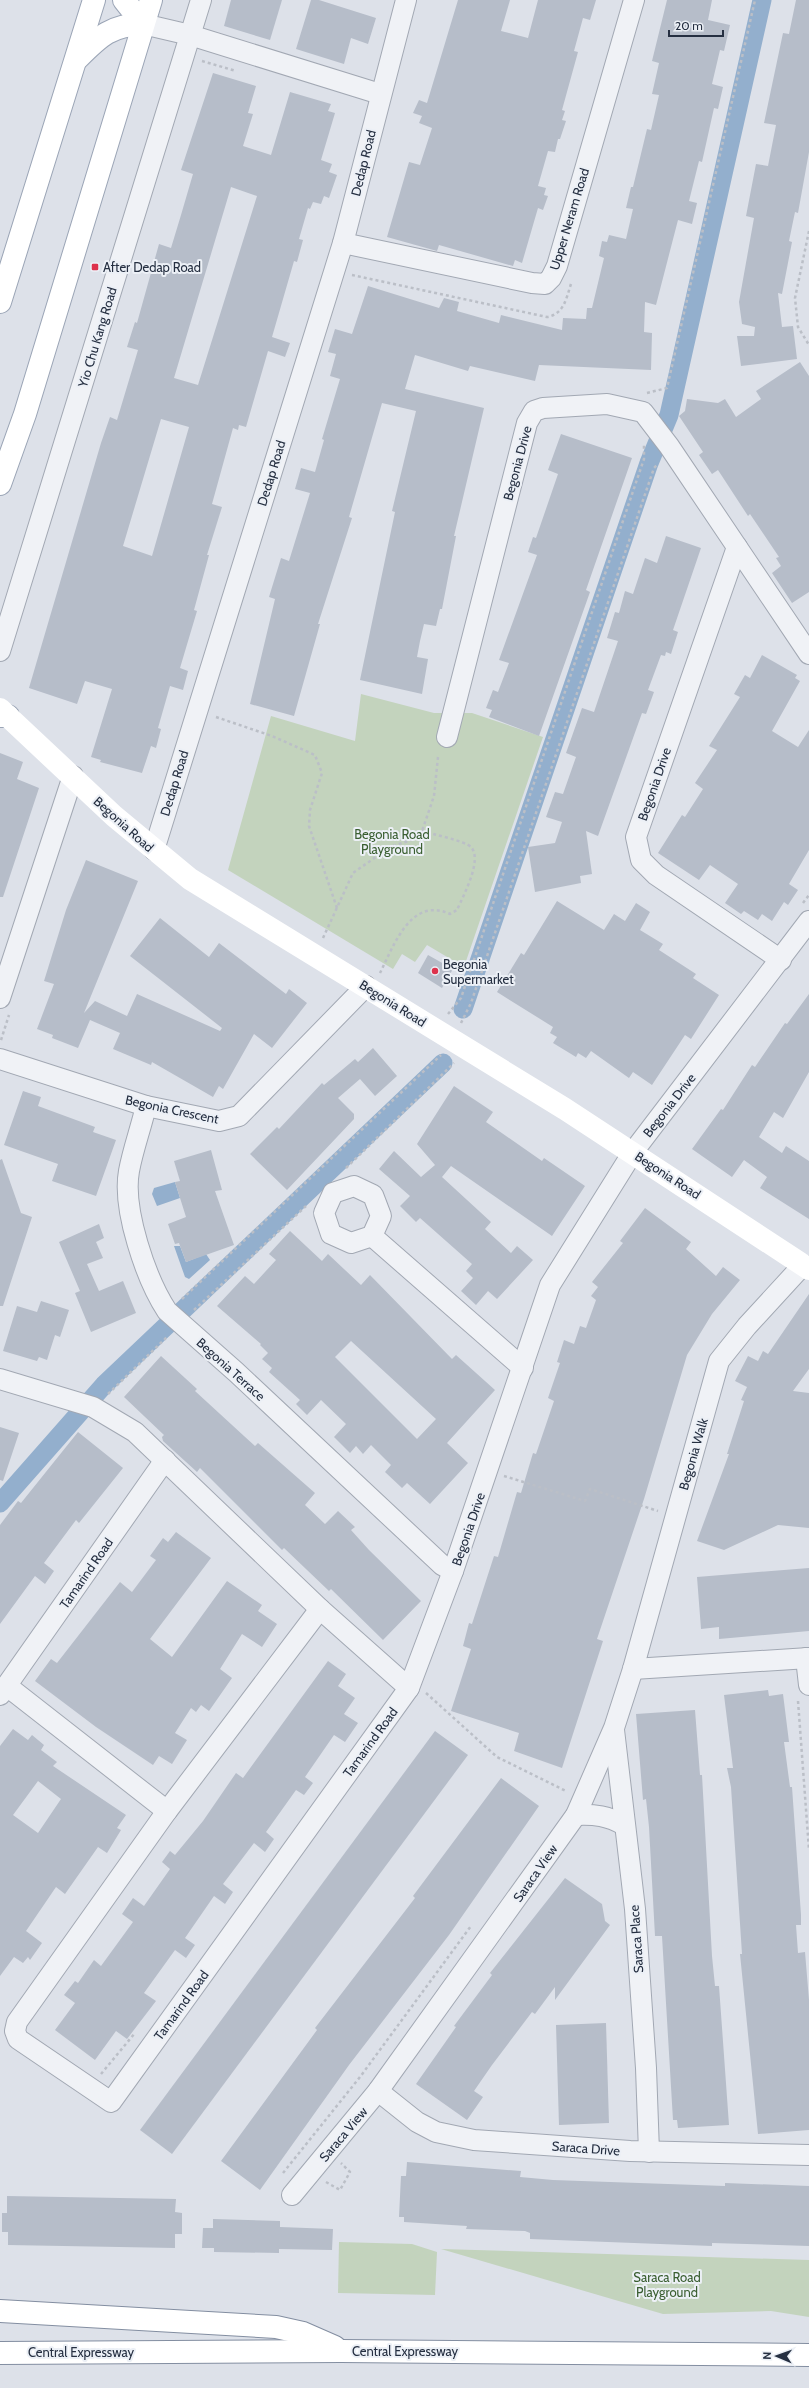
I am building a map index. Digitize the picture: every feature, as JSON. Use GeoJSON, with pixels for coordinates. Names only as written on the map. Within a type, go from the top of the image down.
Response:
{"type":"FeatureCollection","features":[{"type":"Feature","properties":{"kind":"main road"},"geometry":{"type":"LineString","coordinates":[[0,302],[77,59],[94,0]]}},
{"type":"Feature","properties":{"kind":"main road"},"geometry":{"type":"LineString","coordinates":[[124,0],[143,24]]}},
{"type":"Feature","properties":{"kind":"main road"},"geometry":{"type":"LineString","coordinates":[[0,484],[25,414],[151,0]]}},
{"type":"Feature","properties":{"kind":"main road"},"geometry":{"type":"LineString","coordinates":[[77,59],[99,37],[108,32],[125,24],[143,24]]}},
{"type":"Feature","properties":{"kind":"main road","name":"Begonia Road"},"geometry":{"type":"LineString","coordinates":[[3,714],[73,776],[114,816],[190,879],[372,982],[456,1042],[633,1152],[806,1267]]}},
{"type":"Feature","properties":{"kind":"main road"},"geometry":{"type":"LineString","coordinates":[[0,2311],[276,2327],[304,2334],[342,2351]]}},
{"type":"Feature","properties":{"kind":"main road","name":"Central Expressway"},"geometry":{"type":"LineString","coordinates":[[0,2353],[342,2351],[809,2355]]}},
{"type":"Feature","properties":{"kind":"street","name":"Yio Chu Kang Road"},"geometry":{"type":"LineString","coordinates":[[0,651],[201,0]]}},
{"type":"Feature","properties":{"kind":"street","name":"Dedap Road"},"geometry":{"type":"LineString","coordinates":[[154,850],[343,243],[380,94],[406,0]]}},
{"type":"Feature","properties":{"kind":"street","name":"Upper Neram Road"},"geometry":{"type":"LineString","coordinates":[[343,243],[532,283],[545,284],[551,278],[557,266],[634,0]]}},
{"type":"Feature","properties":{"kind":"street"},"geometry":{"type":"LineString","coordinates":[[143,24],[190,35],[380,94]]}},
{"type":"Feature","properties":{"kind":"street"},"geometry":{"type":"LineString","coordinates":[[644,403],[669,446],[809,654]]}},
{"type":"Feature","properties":{"kind":"street","name":"Begonia Drive"},"geometry":{"type":"LineString","coordinates":[[447,738],[527,423],[534,411],[562,406],[644,403]]}},
{"type":"Feature","properties":{"kind":"street","name":"Begonia Drive"},"geometry":{"type":"LineString","coordinates":[[737,547],[636,837],[641,860],[656,875],[781,960]]}},
{"type":"Feature","properties":{"kind":"street"},"geometry":{"type":"LineString","coordinates":[[0,998],[73,776]]}},
{"type":"Feature","properties":{"kind":"street","name":"Begonia Drive"},"geometry":{"type":"LineString","coordinates":[[417,1690],[453,1571],[550,1285],[633,1152],[781,960],[805,914]]}},
{"type":"Feature","properties":{"kind":"street","name":"Begonia Crescent"},"geometry":{"type":"LineString","coordinates":[[3,1047],[146,1106],[219,1122],[239,1116],[372,982]]}},
{"type":"Feature","properties":{"kind":"street","name":"Begonia Terrace"},"geometry":{"type":"LineString","coordinates":[[146,1106],[128,1172],[128,1202],[134,1233],[160,1300],[175,1312],[236,1372],[442,1565],[453,1571]]}},
{"type":"Feature","properties":{"kind":"street"},"geometry":{"type":"LineString","coordinates":[[372,1236],[523,1368]]}},
{"type":"Feature","properties":{"kind":"street","name":"Begonia Walk"},"geometry":{"type":"LineString","coordinates":[[633,1669],[719,1361],[747,1326],[806,1267]]}},
{"type":"Feature","properties":{"kind":"street"},"geometry":{"type":"LineString","coordinates":[[0,1379],[74,1400],[100,1401],[165,1460],[320,1609],[417,1690]]}},
{"type":"Feature","properties":{"kind":"street","name":"Tamarind Road"},"geometry":{"type":"LineString","coordinates":[[165,1460],[3,1690],[167,1811]]}},
{"type":"Feature","properties":{"kind":"street","name":"Tamarind Road"},"geometry":{"type":"LineString","coordinates":[[320,1609],[167,1811],[16,2022],[15,2031],[18,2039],[111,2102],[417,1690]]}},
{"type":"Feature","properties":{"kind":"street"},"geometry":{"type":"LineString","coordinates":[[633,1669],[808,1658],[803,1690]]}},
{"type":"Feature","properties":{"kind":"street","name":"Saraca View"},"geometry":{"type":"LineString","coordinates":[[292,2195],[378,2091],[576,1815],[614,1728],[633,1669]]}},
{"type":"Feature","properties":{"kind":"street","name":"Saraca Place"},"geometry":{"type":"LineString","coordinates":[[614,1728],[635,1916],[646,2068],[649,2152]]}},
{"type":"Feature","properties":{"kind":"street"},"geometry":{"type":"LineString","coordinates":[[576,1815],[593,1814],[609,1817],[624,1825]]}},
{"type":"Feature","properties":{"kind":"street","name":"Saraca Drive"},"geometry":{"type":"LineString","coordinates":[[378,2091],[423,2125],[436,2132],[474,2140],[649,2152],[809,2156]]}},
{"type":"Feature","properties":{"kind":"path"},"geometry":{"type":"LineString","coordinates":[[644,403],[667,388],[755,0]]}},
{"type":"Feature","properties":{"kind":"path"},"geometry":{"type":"LineString","coordinates":[[809,231],[795,298],[798,327],[809,345]]}},
{"type":"Feature","properties":{"kind":"path"},"geometry":{"type":"LineString","coordinates":[[345,273],[547,317],[555,316],[563,308],[572,281]]}},
{"type":"Feature","properties":{"kind":"path"},"geometry":{"type":"LineString","coordinates":[[461,998],[644,458]]}},
{"type":"Feature","properties":{"kind":"path"},"geometry":{"type":"LineString","coordinates":[[470,1003],[654,468]]}},
{"type":"Feature","properties":{"kind":"path"},"geometry":{"type":"LineString","coordinates":[[225,721],[272,736],[315,755],[322,772],[310,810],[309,826],[337,908]]}},
{"type":"Feature","properties":{"kind":"path"},"geometry":{"type":"LineString","coordinates":[[321,942],[353,873],[390,847],[420,837],[434,796],[438,757]]}},
{"type":"Feature","properties":{"kind":"path"},"geometry":{"type":"LineString","coordinates":[[372,982],[400,934],[416,915],[427,910],[438,909],[450,914],[458,910],[475,867],[475,854],[470,846],[422,831]]}},
{"type":"Feature","properties":{"kind":"path"},"geometry":{"type":"LineString","coordinates":[[805,914],[809,895]]}},
{"type":"Feature","properties":{"kind":"path"},"geometry":{"type":"LineString","coordinates":[[175,1312],[179,1301],[189,1294],[456,1042]]}},
{"type":"Feature","properties":{"kind":"path"},"geometry":{"type":"LineString","coordinates":[[100,1401],[164,1338]]}},
{"type":"Feature","properties":{"kind":"path"},"geometry":{"type":"LineString","coordinates":[[498,1474],[585,1501],[590,1488],[665,1513]]}},
{"type":"Feature","properties":{"kind":"path"},"geometry":{"type":"LineString","coordinates":[[417,1690],[497,1757],[569,1792]]}},
{"type":"Feature","properties":{"kind":"path"},"geometry":{"type":"LineString","coordinates":[[803,1690],[809,1850]]}},
{"type":"Feature","properties":{"kind":"path"},"geometry":{"type":"LineString","coordinates":[[564,1798],[571,1788]]}},
{"type":"Feature","properties":{"kind":"path"},"geometry":{"type":"LineString","coordinates":[[292,2195],[275,2183],[360,2077],[474,1922]]}},
{"type":"Feature","properties":{"kind":"path"},"geometry":{"type":"LineString","coordinates":[[97,2076],[105,2072],[138,2030]]}},
{"type":"Feature","properties":{"kind":"path"},"geometry":{"type":"LineString","coordinates":[[321,2183],[327,2182],[340,2190],[350,2172],[340,2162],[340,2157]]}},
{"type":"Feature","properties":{"kind":"green space","name":"Begonia Road Playground"},"geometry":{"type":"Polygon","coordinates":[[[361,694],[434,713],[472,713],[543,737],[464,967],[427,945],[415,962],[402,954],[393,969],[228,870],[271,716],[355,741],[361,694]]]}},
{"type":"Feature","properties":{"kind":"green space"},"geometry":{"type":"Polygon","coordinates":[[[339,2242],[412,2244],[437,2252],[435,2295],[338,2293],[339,2242]]]}},
{"type":"Feature","properties":{"kind":"green space","name":"Saraca Road Playground"},"geometry":{"type":"Polygon","coordinates":[[[441,2249],[809,2260],[809,2317],[771,2311],[663,2314],[441,2249]]]}},
{"type":"Feature","properties":{"kind":"water"},"geometry":{"type":"Polygon","coordinates":[[[175,1182],[180,1198],[157,1206],[152,1194],[154,1188],[175,1182]]]}},
{"type":"Feature","properties":{"kind":"water"},"geometry":{"type":"Polygon","coordinates":[[[174,1246],[180,1246],[186,1262],[206,1254],[210,1260],[189,1279],[185,1277],[174,1246]]]}},
{"type":"Feature","properties":{"kind":"building"},"geometry":{"type":"Polygon","coordinates":[[[231,0],[282,0],[270,40],[224,26],[231,0]]]}},
{"type":"Feature","properties":{"kind":"building"},"geometry":{"type":"Polygon","coordinates":[[[311,0],[319,0],[376,18],[368,44],[351,38],[344,64],[296,49],[311,0]]]}},
{"type":"Feature","properties":{"kind":"building"},"geometry":{"type":"Polygon","coordinates":[[[458,0],[510,0],[501,31],[528,38],[538,0],[596,0],[590,20],[583,18],[574,51],[578,52],[562,110],[565,111],[562,120],[566,121],[560,139],[558,139],[555,152],[548,151],[538,186],[546,188],[544,195],[548,196],[543,210],[538,208],[522,263],[515,260],[513,266],[439,245],[437,251],[387,237],[409,162],[420,165],[432,128],[419,123],[422,116],[413,113],[419,100],[427,103],[458,0]]]}},
{"type":"Feature","properties":{"kind":"building"},"geometry":{"type":"Polygon","coordinates":[[[667,0],[712,0],[708,20],[730,25],[724,51],[720,50],[712,84],[723,87],[718,109],[714,108],[702,162],[699,161],[689,201],[697,203],[692,224],[678,220],[656,305],[645,302],[644,332],[652,333],[651,370],[539,365],[535,381],[470,366],[468,371],[415,355],[405,389],[484,408],[454,536],[456,536],[442,609],[440,609],[436,626],[424,624],[420,641],[417,657],[428,659],[422,694],[360,680],[395,512],[392,511],[416,411],[382,403],[349,517],[352,518],[318,624],[320,624],[294,716],[250,704],[275,599],[269,597],[281,558],[289,561],[310,493],[295,489],[301,468],[315,472],[324,440],[322,439],[340,379],[330,376],[336,354],[328,352],[335,329],[352,334],[368,286],[439,308],[444,298],[459,302],[457,311],[499,323],[501,315],[562,330],[563,318],[586,319],[587,308],[592,308],[604,258],[599,256],[602,241],[607,242],[609,235],[626,239],[633,209],[626,208],[631,187],[633,187],[647,129],[651,130],[659,95],[652,94],[659,63],[652,61],[667,0]]]}},
{"type":"Feature","properties":{"kind":"building"},"geometry":{"type":"Polygon","coordinates":[[[796,0],[809,0],[809,152],[798,213],[795,212],[789,241],[792,242],[782,294],[778,293],[782,327],[793,326],[797,359],[741,366],[737,336],[754,336],[755,327],[742,324],[739,302],[754,218],[746,216],[756,164],[768,166],[776,125],[764,123],[783,33],[789,34],[796,0]]]}},
{"type":"Feature","properties":{"kind":"building"},"geometry":{"type":"Polygon","coordinates":[[[213,73],[256,86],[248,113],[253,114],[243,146],[271,155],[290,92],[331,104],[328,111],[335,113],[321,160],[332,164],[329,172],[337,175],[329,198],[324,196],[321,204],[313,202],[310,209],[308,208],[299,239],[303,240],[297,262],[294,261],[272,337],[290,343],[285,357],[268,351],[246,427],[239,425],[238,430],[233,428],[212,504],[222,507],[207,555],[209,555],[194,610],[197,611],[180,668],[188,671],[183,690],[170,686],[158,728],[161,729],[156,748],[151,746],[142,773],[100,762],[101,760],[91,757],[112,689],[85,681],[77,704],[29,688],[101,443],[110,417],[117,420],[138,350],[127,347],[135,322],[137,323],[159,244],[171,248],[181,215],[193,174],[181,170],[213,73]],[[231,187],[174,378],[198,385],[257,196],[231,187]],[[161,419],[123,546],[152,556],[189,427],[161,419]]]}},
{"type":"Feature","properties":{"kind":"building"},"geometry":{"type":"Polygon","coordinates":[[[800,362],[809,376],[809,592],[792,603],[772,573],[781,566],[776,558],[779,557],[750,514],[748,516],[718,470],[712,474],[699,455],[703,452],[679,416],[685,411],[687,399],[718,403],[725,399],[736,417],[761,399],[756,391],[800,362]]]}},
{"type":"Feature","properties":{"kind":"building"},"geometry":{"type":"Polygon","coordinates":[[[561,434],[632,458],[586,590],[590,592],[539,736],[489,717],[492,710],[486,708],[493,690],[498,692],[509,663],[499,660],[537,555],[528,552],[533,537],[536,538],[558,474],[548,470],[561,434]]]}},
{"type":"Feature","properties":{"kind":"building"},"geometry":{"type":"Polygon","coordinates":[[[666,536],[701,548],[673,630],[678,632],[671,654],[666,652],[665,656],[661,655],[648,690],[654,692],[646,714],[642,713],[598,836],[586,831],[592,874],[580,876],[581,883],[535,892],[528,847],[555,843],[562,822],[546,817],[555,792],[563,794],[576,757],[566,753],[582,708],[594,712],[618,641],[607,638],[615,612],[619,613],[625,591],[633,594],[645,558],[657,563],[666,536]]]}},
{"type":"Feature","properties":{"kind":"building"},"geometry":{"type":"Polygon","coordinates":[[[762,655],[797,675],[795,678],[800,681],[772,731],[798,747],[809,730],[809,850],[789,884],[798,890],[788,905],[784,902],[772,921],[762,914],[758,920],[744,911],[741,914],[725,903],[738,884],[710,865],[699,880],[658,853],[682,815],[685,817],[703,789],[695,783],[717,750],[709,746],[740,697],[734,694],[745,675],[750,678],[762,655]]]}},
{"type":"Feature","properties":{"kind":"building"},"geometry":{"type":"Polygon","coordinates":[[[0,753],[23,762],[17,779],[39,788],[3,897],[0,897],[0,753]]]}},
{"type":"Feature","properties":{"kind":"building"},"geometry":{"type":"Polygon","coordinates":[[[86,860],[138,881],[84,1013],[95,1001],[127,1016],[137,994],[220,1031],[222,1028],[130,956],[160,918],[209,957],[219,943],[286,994],[289,989],[307,1003],[272,1048],[254,1034],[223,1089],[219,1086],[213,1097],[152,1062],[151,1065],[113,1049],[120,1033],[90,1020],[78,1048],[52,1038],[53,1035],[37,1029],[54,984],[44,981],[66,910],[86,860]]]}},
{"type":"Feature","properties":{"kind":"building"},"geometry":{"type":"Polygon","coordinates":[[[557,901],[604,930],[614,914],[625,921],[636,903],[650,912],[640,930],[663,944],[659,950],[696,974],[693,978],[719,995],[691,1039],[685,1035],[652,1085],[633,1072],[629,1078],[591,1051],[586,1058],[578,1053],[576,1057],[553,1043],[557,1037],[550,1033],[553,1027],[497,992],[521,953],[524,955],[557,901]]]}},
{"type":"Feature","properties":{"kind":"building","name":"Begonia Supermarket"},"geometry":{"type":"Polygon","coordinates":[[[428,955],[453,969],[442,988],[418,973],[428,955]]]}},
{"type":"Feature","properties":{"kind":"building"},"geometry":{"type":"Polygon","coordinates":[[[809,994],[809,1072],[783,1118],[774,1112],[759,1137],[782,1153],[786,1146],[809,1161],[809,1219],[760,1188],[767,1177],[744,1160],[732,1177],[692,1149],[721,1109],[723,1110],[752,1065],[755,1067],[785,1023],[787,1024],[809,994]]]}},
{"type":"Feature","properties":{"kind":"building"},"geometry":{"type":"Polygon","coordinates":[[[373,1048],[397,1076],[375,1096],[360,1079],[338,1098],[354,1114],[354,1119],[287,1190],[250,1154],[277,1127],[279,1129],[322,1083],[324,1085],[355,1059],[358,1062],[373,1048]]]}},
{"type":"Feature","properties":{"kind":"building"},"geometry":{"type":"Polygon","coordinates":[[[454,1086],[493,1112],[486,1122],[542,1161],[544,1158],[585,1186],[552,1236],[451,1166],[442,1177],[491,1222],[485,1229],[511,1253],[517,1246],[533,1260],[497,1299],[488,1291],[476,1305],[461,1291],[473,1278],[466,1271],[472,1264],[420,1218],[416,1222],[400,1206],[410,1196],[379,1169],[394,1151],[421,1177],[435,1165],[417,1144],[454,1086]]]}},
{"type":"Feature","properties":{"kind":"building"},"geometry":{"type":"Polygon","coordinates":[[[23,1091],[41,1097],[38,1106],[95,1127],[93,1132],[116,1140],[96,1196],[52,1181],[58,1164],[4,1145],[23,1091]]]}},
{"type":"Feature","properties":{"kind":"building"},"geometry":{"type":"Polygon","coordinates":[[[211,1150],[222,1190],[215,1191],[234,1245],[186,1262],[179,1243],[175,1244],[168,1224],[186,1217],[175,1182],[180,1181],[174,1161],[211,1150]]]}},
{"type":"Feature","properties":{"kind":"building"},"geometry":{"type":"Polygon","coordinates":[[[2,1159],[21,1213],[32,1217],[3,1306],[0,1306],[0,1160],[2,1159]]]}},
{"type":"Feature","properties":{"kind":"building"},"geometry":{"type":"Polygon","coordinates":[[[645,1208],[691,1242],[686,1249],[716,1276],[723,1267],[740,1280],[712,1314],[687,1355],[644,1499],[597,1639],[603,1641],[562,1768],[514,1751],[519,1733],[451,1711],[471,1649],[463,1646],[469,1623],[472,1624],[494,1556],[498,1557],[517,1492],[521,1493],[533,1453],[536,1454],[554,1401],[548,1398],[560,1363],[557,1362],[564,1340],[574,1344],[580,1326],[586,1328],[596,1300],[591,1296],[598,1287],[592,1282],[623,1243],[620,1241],[645,1208]]]}},
{"type":"Feature","properties":{"kind":"building"},"geometry":{"type":"Polygon","coordinates":[[[99,1224],[104,1238],[96,1242],[103,1258],[87,1264],[99,1291],[123,1281],[136,1313],[91,1332],[75,1293],[80,1291],[59,1242],[99,1224]]]}},
{"type":"Feature","properties":{"kind":"building"},"geometry":{"type":"Polygon","coordinates":[[[290,1231],[322,1261],[328,1254],[361,1285],[370,1275],[452,1359],[456,1355],[495,1390],[447,1443],[468,1463],[430,1504],[407,1483],[402,1488],[385,1472],[391,1465],[371,1445],[363,1454],[356,1446],[350,1453],[334,1437],[346,1424],[321,1400],[307,1415],[296,1404],[300,1400],[269,1372],[272,1368],[262,1359],[268,1353],[260,1345],[261,1344],[217,1306],[245,1276],[254,1284],[276,1260],[269,1254],[290,1231]],[[351,1341],[335,1357],[417,1439],[436,1419],[351,1341]]]}},
{"type":"Feature","properties":{"kind":"building"},"geometry":{"type":"Polygon","coordinates":[[[809,1294],[809,1369],[793,1391],[809,1393],[809,1528],[778,1525],[724,1550],[697,1541],[729,1454],[727,1454],[744,1401],[741,1400],[747,1387],[735,1381],[748,1356],[758,1361],[763,1351],[768,1354],[809,1294]]]}},
{"type":"Feature","properties":{"kind":"building"},"geometry":{"type":"Polygon","coordinates":[[[41,1301],[69,1310],[60,1337],[55,1335],[47,1360],[39,1357],[37,1361],[3,1351],[17,1306],[37,1312],[41,1301]]]}},
{"type":"Feature","properties":{"kind":"building"},"geometry":{"type":"Polygon","coordinates":[[[161,1356],[197,1389],[195,1391],[255,1446],[258,1443],[315,1493],[305,1505],[325,1524],[338,1511],[355,1527],[351,1530],[369,1550],[421,1601],[383,1640],[331,1589],[329,1591],[284,1548],[282,1550],[200,1468],[197,1472],[163,1441],[162,1437],[164,1435],[124,1397],[161,1356]]]}},
{"type":"Feature","properties":{"kind":"building"},"geometry":{"type":"Polygon","coordinates":[[[0,1427],[19,1433],[3,1481],[0,1480],[0,1427]]]}},
{"type":"Feature","properties":{"kind":"building"},"geometry":{"type":"Polygon","coordinates":[[[78,1432],[123,1468],[79,1523],[76,1520],[44,1563],[54,1571],[45,1584],[35,1576],[0,1624],[0,1525],[18,1501],[21,1503],[78,1432]]]}},
{"type":"Feature","properties":{"kind":"building"},"geometry":{"type":"Polygon","coordinates":[[[176,1532],[211,1558],[150,1639],[172,1657],[227,1581],[262,1605],[258,1611],[277,1624],[262,1647],[242,1634],[220,1669],[232,1678],[209,1711],[201,1705],[196,1712],[191,1708],[175,1733],[187,1740],[172,1764],[159,1756],[153,1765],[96,1727],[35,1681],[51,1659],[57,1663],[120,1582],[132,1592],[156,1560],[150,1556],[163,1538],[168,1542],[176,1532]]]}},
{"type":"Feature","properties":{"kind":"building"},"geometry":{"type":"Polygon","coordinates":[[[809,1568],[809,1631],[719,1639],[719,1627],[701,1629],[697,1577],[809,1568]]]}},
{"type":"Feature","properties":{"kind":"building"},"geometry":{"type":"Polygon","coordinates":[[[328,1661],[346,1674],[338,1686],[355,1698],[344,1714],[358,1723],[345,1742],[334,1735],[305,1777],[313,1783],[304,1795],[296,1790],[266,1832],[274,1839],[265,1852],[254,1843],[223,1884],[233,1892],[225,1904],[214,1896],[185,1938],[195,1945],[186,1958],[175,1950],[144,1993],[156,2001],[127,2039],[116,2031],[95,2060],[55,2030],[75,2003],[64,1995],[75,1981],[78,1983],[94,1960],[101,1966],[133,1922],[122,1914],[133,1898],[144,1906],[170,1869],[162,1862],[170,1851],[175,1855],[203,1821],[236,1773],[243,1778],[328,1661]]]}},
{"type":"Feature","properties":{"kind":"building"},"geometry":{"type":"Polygon","coordinates":[[[768,1690],[769,1696],[783,1694],[789,1742],[784,1742],[790,1787],[792,1787],[801,1915],[801,1925],[796,1925],[798,1953],[805,1952],[809,2000],[809,2130],[758,2134],[740,1954],[742,1954],[731,1787],[727,1768],[733,1768],[724,1695],[768,1690]]]}},
{"type":"Feature","properties":{"kind":"building"},"geometry":{"type":"Polygon","coordinates":[[[695,1710],[700,1775],[702,1775],[712,1956],[715,1986],[719,1986],[729,2125],[678,2128],[677,2120],[673,2120],[662,1936],[655,1936],[649,1827],[646,1799],[643,1800],[636,1714],[695,1710]]]}},
{"type":"Feature","properties":{"kind":"building"},"geometry":{"type":"Polygon","coordinates":[[[13,1729],[28,1740],[32,1735],[44,1745],[41,1750],[57,1762],[53,1766],[126,1815],[117,1828],[121,1830],[107,1853],[98,1847],[65,1894],[56,1887],[26,1931],[42,1943],[30,1960],[28,1957],[23,1963],[14,1957],[0,1976],[0,1746],[13,1729]],[[38,1781],[13,1815],[38,1833],[61,1799],[38,1781]]]}},
{"type":"Feature","properties":{"kind":"building"},"geometry":{"type":"Polygon","coordinates":[[[435,1731],[468,1755],[172,2154],[140,2130],[435,1731]]]}},
{"type":"Feature","properties":{"kind":"building"},"geometry":{"type":"Polygon","coordinates":[[[501,1778],[539,1806],[449,1935],[349,2065],[260,2190],[221,2161],[317,2030],[315,2028],[415,1898],[413,1896],[501,1778]]]}},
{"type":"Feature","properties":{"kind":"building"},"geometry":{"type":"Polygon","coordinates":[[[565,1878],[602,1904],[605,1921],[610,1925],[555,2000],[555,1987],[535,2014],[532,2012],[492,2065],[474,2091],[483,2097],[467,2120],[416,2084],[456,2027],[454,2026],[492,1975],[490,1973],[565,1878]]]}},
{"type":"Feature","properties":{"kind":"building"},"geometry":{"type":"Polygon","coordinates":[[[606,2023],[609,2123],[559,2125],[556,2025],[606,2023]]]}},
{"type":"Feature","properties":{"kind":"building"},"geometry":{"type":"Polygon","coordinates":[[[407,2162],[521,2171],[520,2177],[553,2180],[725,2186],[725,2183],[809,2186],[809,2246],[712,2243],[712,2246],[530,2239],[530,2233],[525,2231],[466,2229],[467,2226],[404,2222],[404,2217],[399,2217],[401,2176],[406,2176],[407,2162]]]}},
{"type":"Feature","properties":{"kind":"building"},"geometry":{"type":"Polygon","coordinates":[[[7,2196],[176,2199],[175,2212],[182,2213],[182,2234],[175,2234],[175,2248],[8,2245],[8,2232],[2,2232],[2,2213],[7,2213],[7,2196]]]}},
{"type":"Feature","properties":{"kind":"building"},"geometry":{"type":"Polygon","coordinates":[[[213,2219],[280,2221],[280,2227],[333,2229],[332,2250],[279,2249],[279,2253],[214,2252],[214,2248],[202,2248],[203,2228],[213,2228],[213,2219]]]}},
{"type":"Feature","properties":{"kind":"waterway"},"geometry":{"type":"LineString","coordinates":[[463,1009],[649,463],[669,415],[762,0]]}},
{"type":"Feature","properties":{"kind":"waterway"},"geometry":{"type":"LineString","coordinates":[[0,1503],[104,1385],[443,1063]]}},
{"type":"Feature","properties":{"kind":"place","name":"After Dedap Road"},"geometry":{"type":"Point","coordinates":[95,267]}},
{"type":"Feature","properties":{"kind":"place","name":"Begonia Supermarket"},"geometry":{"type":"Point","coordinates":[435,971]}}]}
